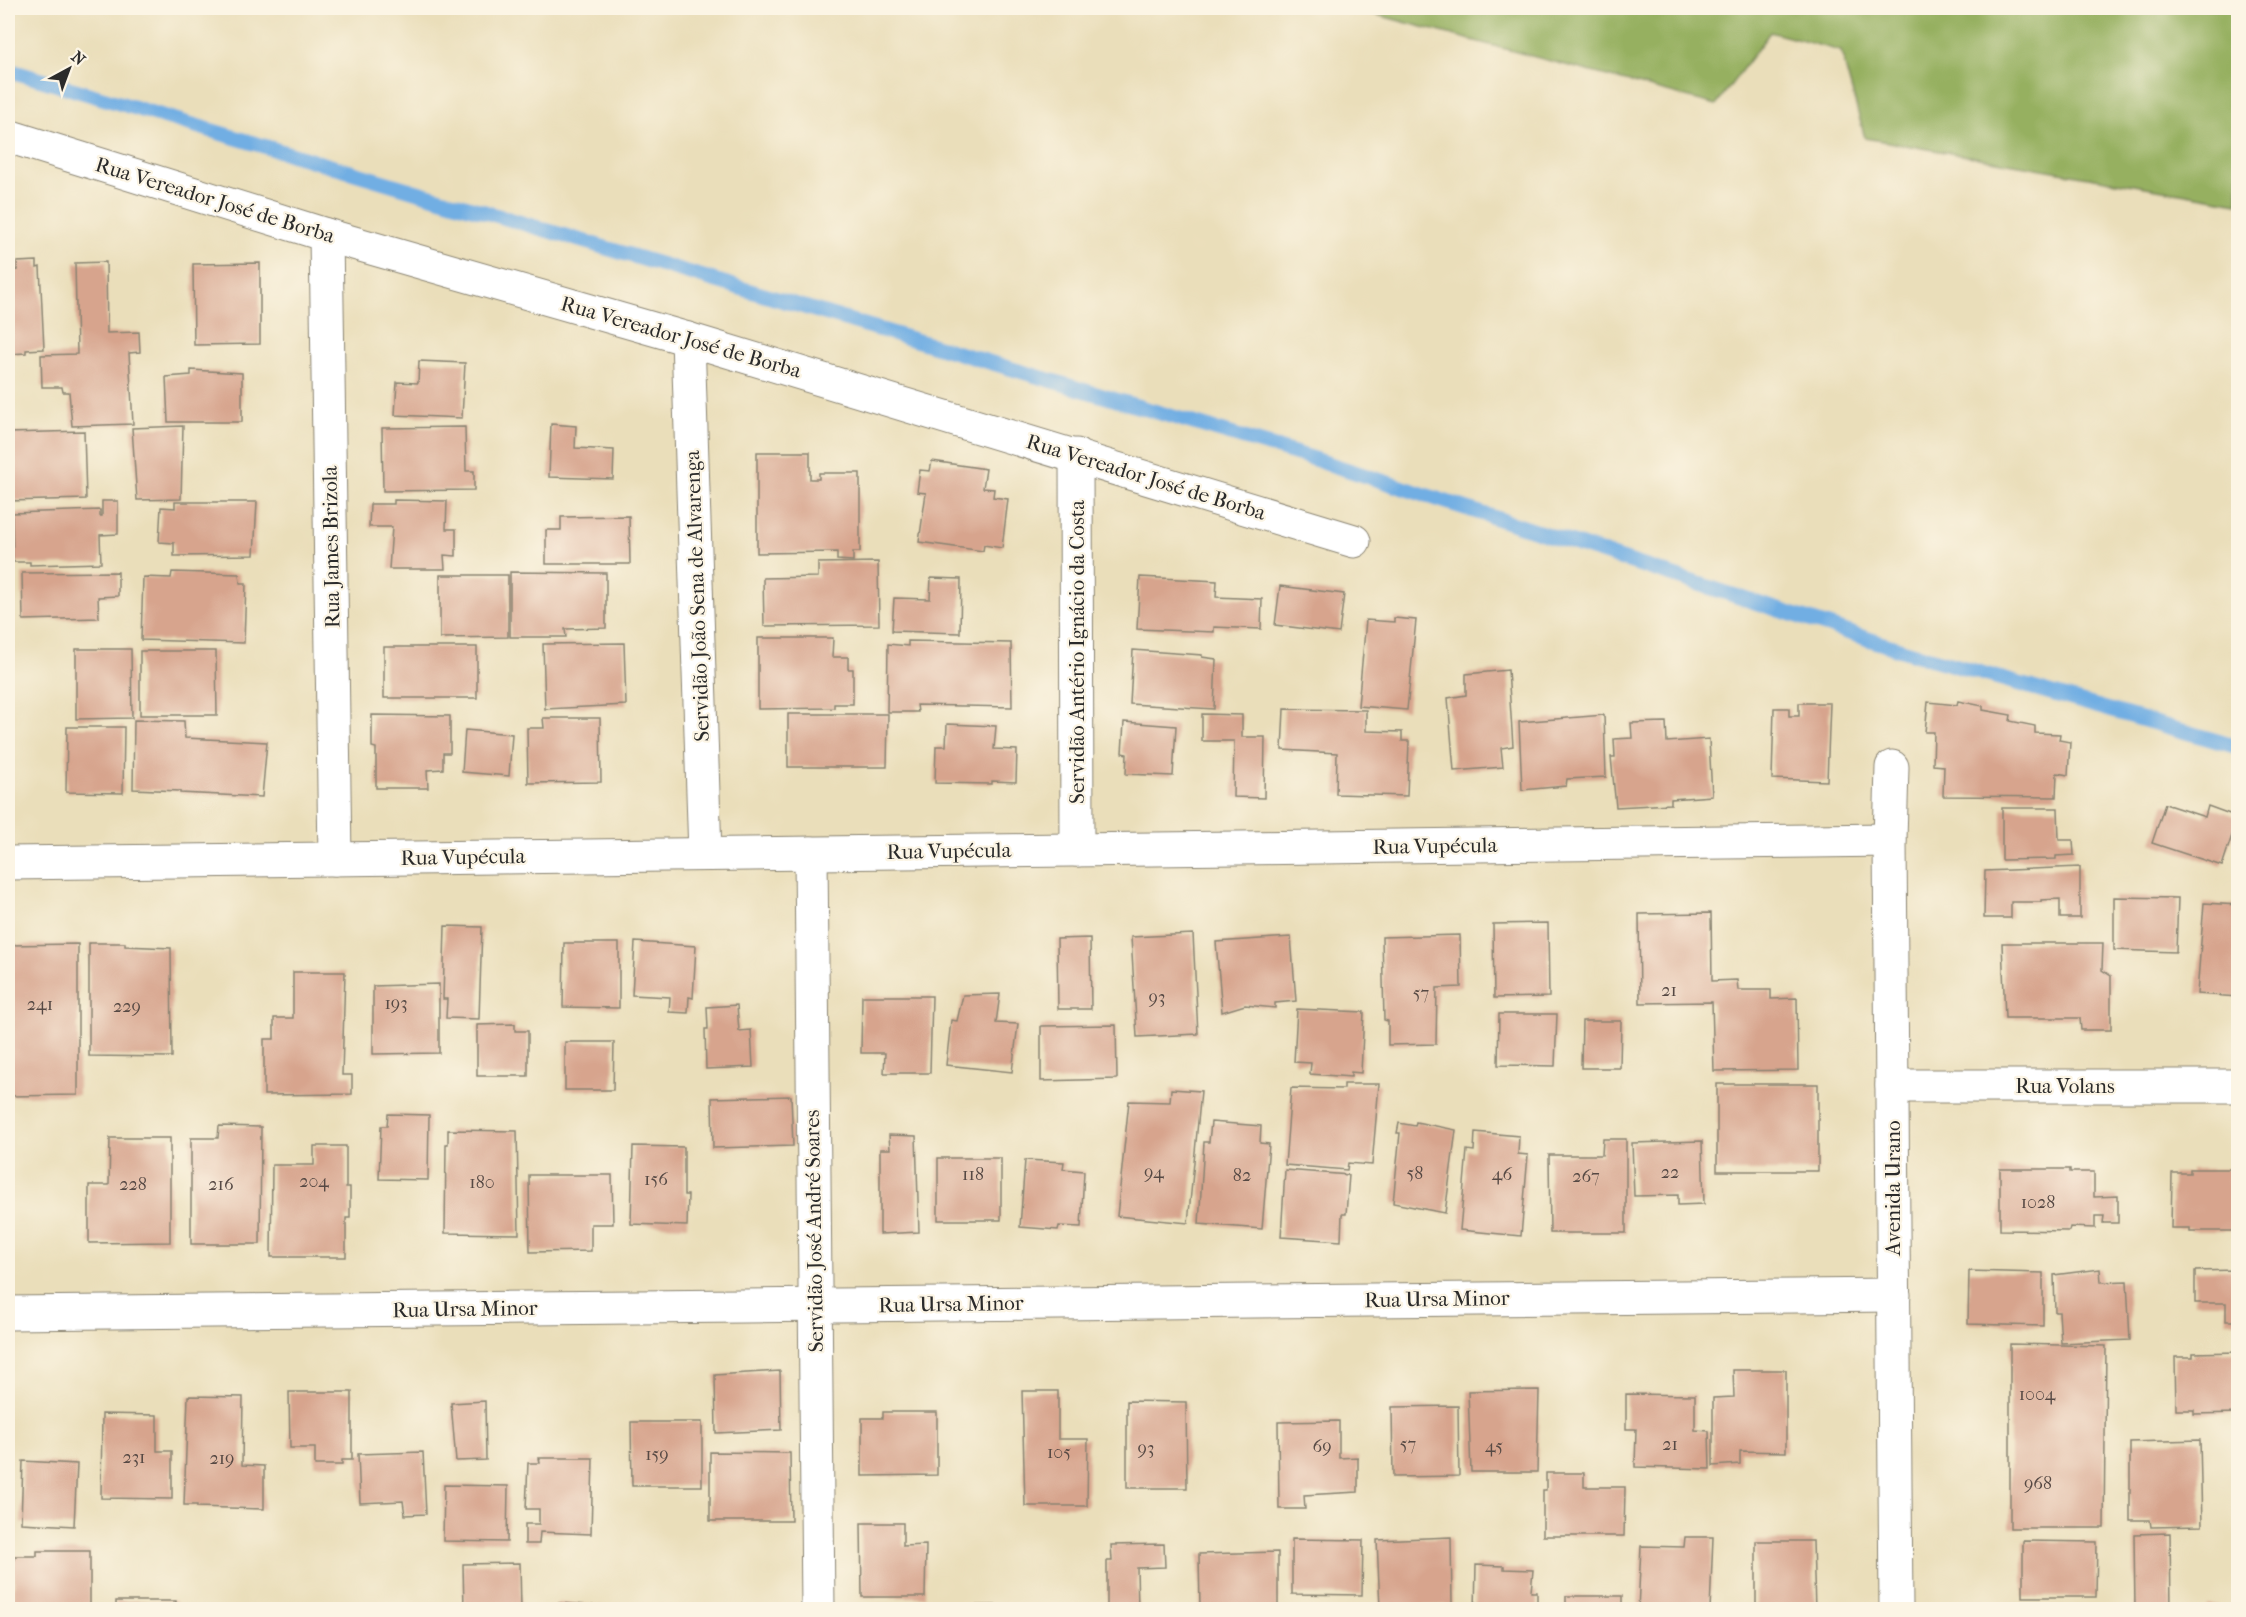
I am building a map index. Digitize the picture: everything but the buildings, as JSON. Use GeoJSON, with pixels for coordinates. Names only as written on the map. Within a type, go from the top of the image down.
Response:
{"type":"FeatureCollection","features":[{"type":"Feature","properties":{"kind":"street","name":"Rua Vereador José de Borba"},"geometry":{"type":"LineString","coordinates":[[8,136],[326,235],[688,339],[1354,541]]}},
{"type":"Feature","properties":{"kind":"street","name":"Rua James Brizola"},"geometry":{"type":"LineString","coordinates":[[326,235],[335,859]]}},
{"type":"Feature","properties":{"kind":"street","name":"Servidão João Sena de Alvarenga"},"geometry":{"type":"LineString","coordinates":[[688,339],[705,854]]}},
{"type":"Feature","properties":{"kind":"street","name":"Servidão Antério Ignácio da Costa"},"geometry":{"type":"LineString","coordinates":[[1076,455],[1077,850]]}},
{"type":"Feature","properties":{"kind":"street","name":"Avenida Urano"},"geometry":{"type":"LineString","coordinates":[[1892,767],[1890,840],[1896,1610]]}},
{"type":"Feature","properties":{"kind":"street","name":"Rua Vupécula"},"geometry":{"type":"LineString","coordinates":[[8,863],[1890,840]]}},
{"type":"Feature","properties":{"kind":"street","name":"Servidão José André Soares"},"geometry":{"type":"LineString","coordinates":[[811,853],[818,1610]]}},
{"type":"Feature","properties":{"kind":"street","name":"Rua Volans"},"geometry":{"type":"LineString","coordinates":[[1892,1086],[2238,1086]]}},
{"type":"Feature","properties":{"kind":"street","name":"Rua Ursa Minor"},"geometry":{"type":"LineString","coordinates":[[8,1313],[1894,1295]]}},
{"type":"Feature","properties":{"kind":"green space"},"geometry":{"type":"Polygon","coordinates":[[[1351,8],[2238,8],[2238,203],[1865,138],[1841,51],[1770,32],[1716,105],[1351,8]]]}},
{"type":"Feature","properties":{"kind":"waterway"},"geometry":{"type":"LineString","coordinates":[[8,70],[1308,457],[1905,651],[2238,747]]}}]}
